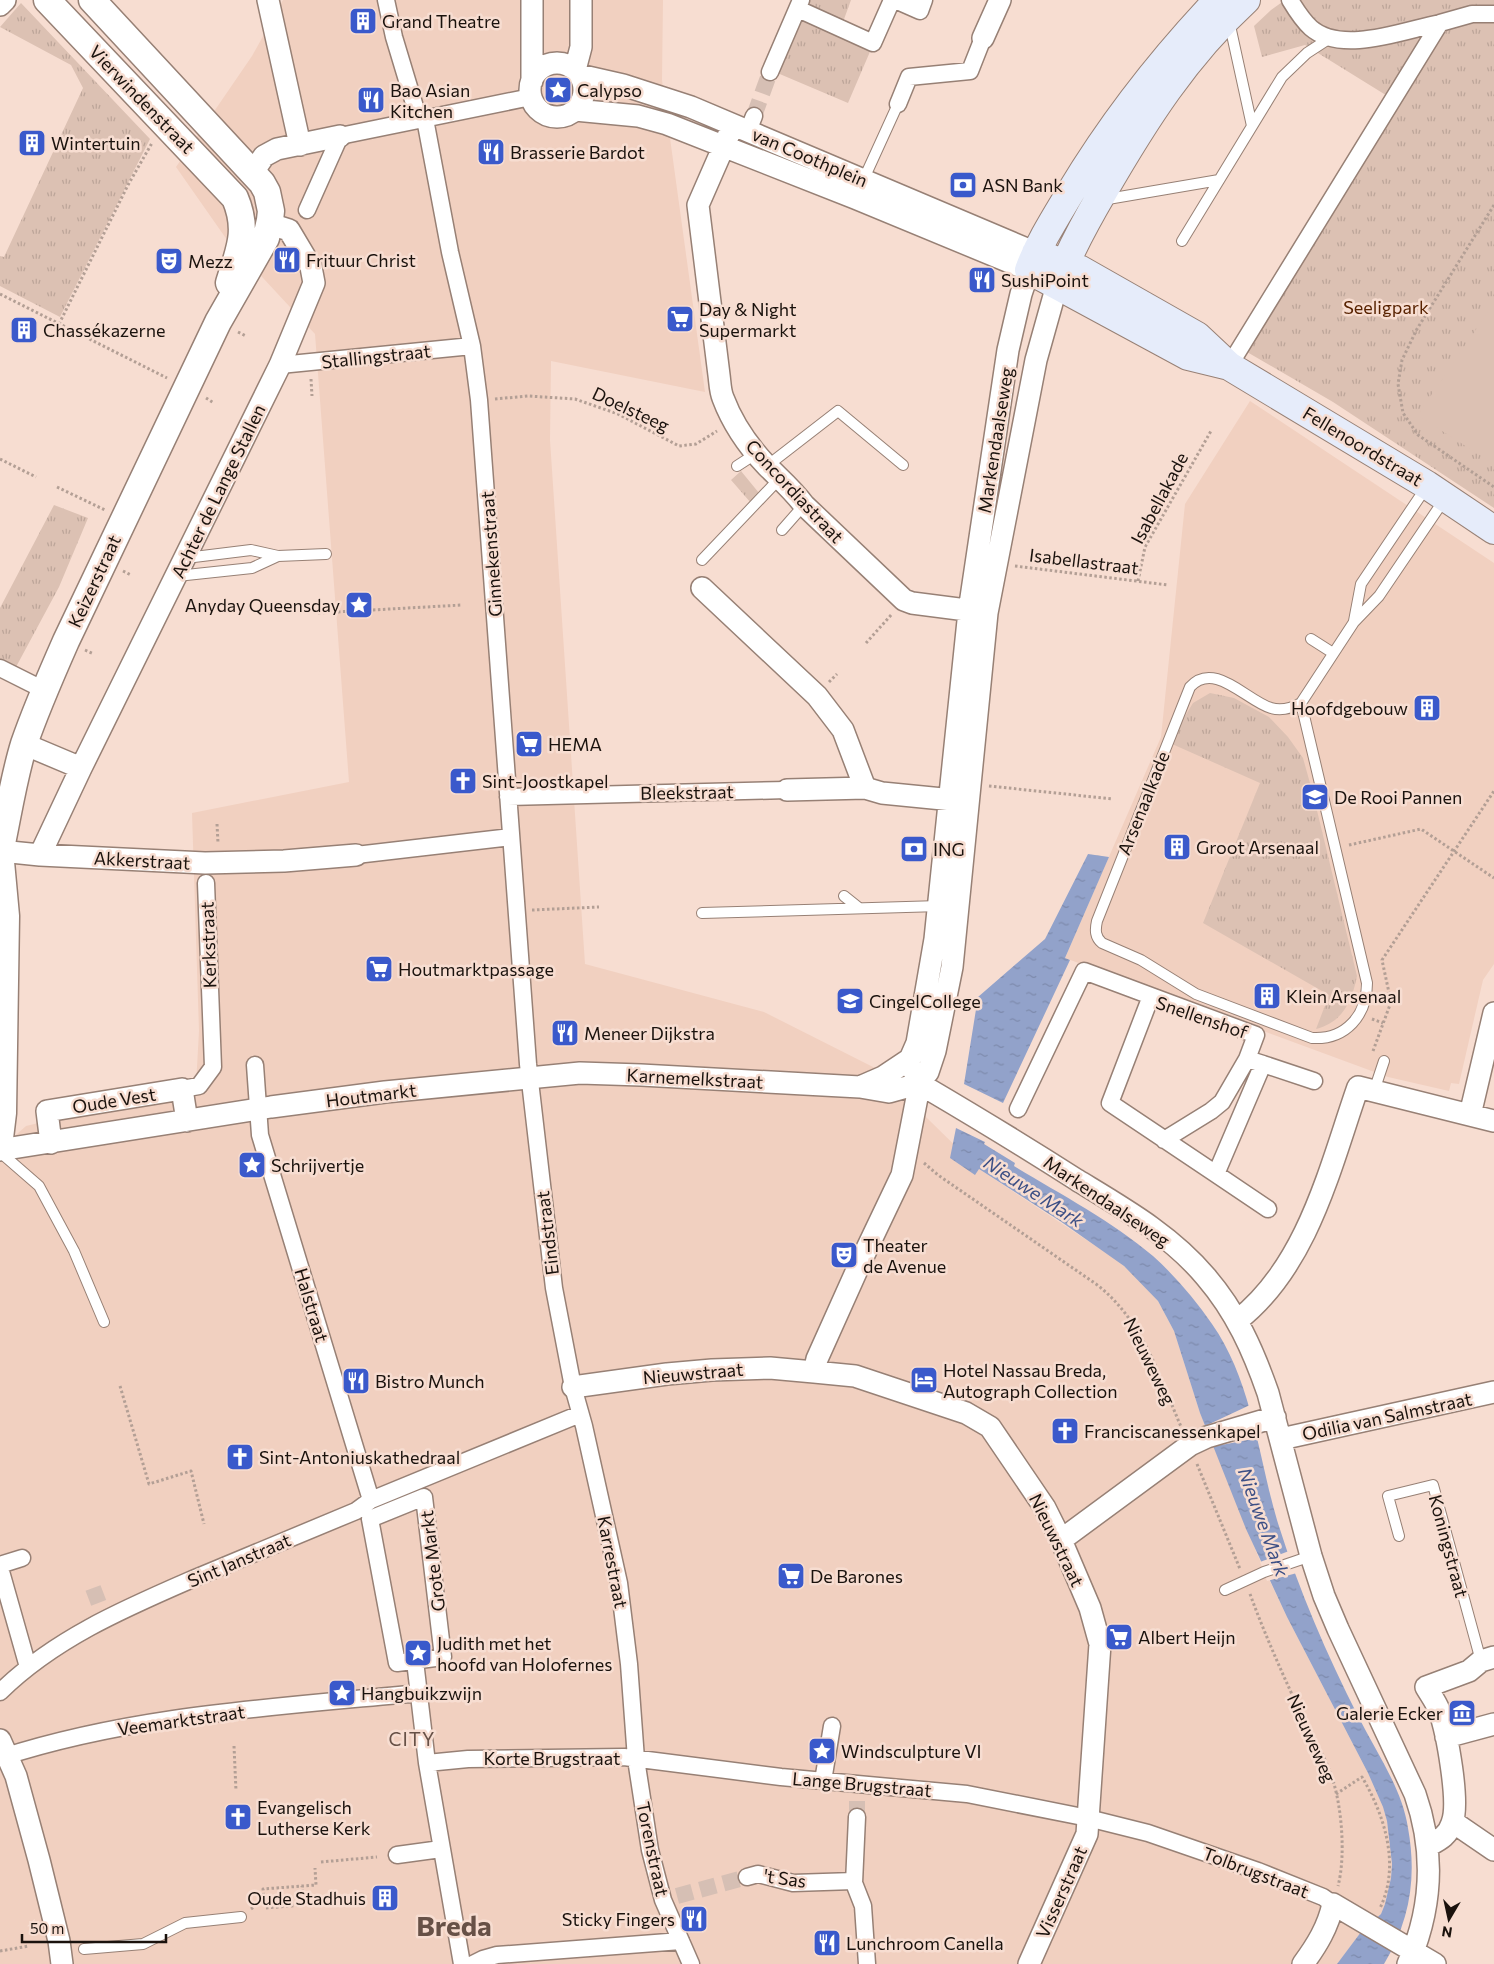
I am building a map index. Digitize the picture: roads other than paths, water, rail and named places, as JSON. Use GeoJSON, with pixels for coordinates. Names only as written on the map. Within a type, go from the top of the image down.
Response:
{"type":"FeatureCollection","features":[{"type":"Feature","properties":{"kind":"main road","name":"Markendaalseweg"},"geometry":{"type":"LineString","coordinates":[[1061,274],[1097,201],[1119,140],[1170,52],[1231,6]]}},
{"type":"Feature","properties":{"kind":"main road","name":"Markendaalseweg"},"geometry":{"type":"LineString","coordinates":[[1032,261],[1067,197],[1119,140]]}},
{"type":"Feature","properties":{"kind":"main road"},"geometry":{"type":"LineString","coordinates":[[1032,261],[1061,274]]}},
{"type":"Feature","properties":{"kind":"main road","name":"Fellenoordstraat"},"geometry":{"type":"LineString","coordinates":[[1061,274],[1079,269],[1198,336],[1230,366],[1436,491],[1494,530]]}},
{"type":"Feature","properties":{"kind":"street"},"geometry":{"type":"LineString","coordinates":[[0,5],[5,0]]}},
{"type":"Feature","properties":{"kind":"street","name":"Vierwindenstraat"},"geometry":{"type":"LineString","coordinates":[[47,0],[168,126],[238,206]]}},
{"type":"Feature","properties":{"kind":"street","name":"Vierwindenstraat"},"geometry":{"type":"LineString","coordinates":[[92,0],[253,172],[267,192],[270,217]]}},
{"type":"Feature","properties":{"kind":"street"},"geometry":{"type":"LineString","coordinates":[[268,0],[300,145]]}},
{"type":"Feature","properties":{"kind":"street"},"geometry":{"type":"LineString","coordinates":[[386,0],[394,37],[422,120]]}},
{"type":"Feature","properties":{"kind":"street"},"geometry":{"type":"LineString","coordinates":[[270,217],[238,206],[253,172],[264,156],[277,149],[422,120],[531,89],[532,0]]}},
{"type":"Feature","properties":{"kind":"street"},"geometry":{"type":"LineString","coordinates":[[574,110],[583,97],[584,89],[577,72],[581,47],[581,0]]}},
{"type":"Feature","properties":{"kind":"street"},"geometry":{"type":"LineString","coordinates":[[770,72],[799,4],[873,43],[894,0],[920,11],[924,0]]}},
{"type":"Feature","properties":{"kind":"street"},"geometry":{"type":"LineString","coordinates":[[898,104],[909,77],[970,71],[1000,0]]}},
{"type":"Feature","properties":{"kind":"street"},"geometry":{"type":"LineString","coordinates":[[1290,0],[1299,15],[1313,29],[1330,38],[1349,41],[1440,23],[1472,14],[1494,14]]}},
{"type":"Feature","properties":{"kind":"street"},"geometry":{"type":"LineString","coordinates":[[1230,366],[1440,23]]}},
{"type":"Feature","properties":{"kind":"street","name":"van Coothplein"},"geometry":{"type":"LineString","coordinates":[[859,189],[745,124],[577,72],[567,65],[550,64],[536,72],[531,89],[536,106],[547,115],[562,116],[574,110],[638,116],[667,124],[724,146],[859,189],[1032,261]]}},
{"type":"Feature","properties":{"kind":"street","name":"Ginnekenstraat"},"geometry":{"type":"LineString","coordinates":[[422,120],[472,346],[479,400],[517,911],[516,994],[530,1079]]}},
{"type":"Feature","properties":{"kind":"street","name":"Concordiastraat"},"geometry":{"type":"LineString","coordinates":[[745,124],[724,146],[698,205],[723,397],[743,435],[768,466],[792,489],[804,505],[904,600],[912,603],[978,612]]}},
{"type":"Feature","properties":{"kind":"street"},"geometry":{"type":"LineString","coordinates":[[307,210],[340,136]]}},
{"type":"Feature","properties":{"kind":"street","name":"Keizerstraat"},"geometry":{"type":"LineString","coordinates":[[218,322],[242,238],[238,206]]}},
{"type":"Feature","properties":{"kind":"street","name":"Keizerstraat"},"geometry":{"type":"LineString","coordinates":[[0,1138],[3,1113],[6,916],[0,851],[10,797],[24,744],[44,690],[123,520],[218,322],[261,247],[270,217]]}},
{"type":"Feature","properties":{"kind":"street","name":"Achter de Lange Stallen"},"geometry":{"type":"LineString","coordinates":[[40,856],[81,768],[280,365],[314,283],[311,267],[289,230],[270,217]]}},
{"type":"Feature","properties":{"kind":"street","name":"Markendaalseweg"},"geometry":{"type":"LineString","coordinates":[[920,1082],[931,1067],[952,966],[948,907],[963,795],[978,612],[1008,350],[1021,294],[1032,261]]}},
{"type":"Feature","properties":{"kind":"street","name":"Markendaalseweg"},"geometry":{"type":"LineString","coordinates":[[978,612],[997,564],[1036,360],[1061,274]]}},
{"type":"Feature","properties":{"kind":"street","name":"Stallingstraat"},"geometry":{"type":"LineString","coordinates":[[280,365],[472,346]]}},
{"type":"Feature","properties":{"kind":"street"},"geometry":{"type":"LineString","coordinates":[[702,588],[817,696],[843,730],[865,788]]}},
{"type":"Feature","properties":{"kind":"street"},"geometry":{"type":"LineString","coordinates":[[0,668],[44,690]]}},
{"type":"Feature","properties":{"kind":"street"},"geometry":{"type":"LineString","coordinates":[[24,744],[81,768]]}},
{"type":"Feature","properties":{"kind":"street","name":"Bleekstraat"},"geometry":{"type":"LineString","coordinates":[[508,797],[865,788],[882,793],[963,795]]}},
{"type":"Feature","properties":{"kind":"street","name":"Akkerstraat"},"geometry":{"type":"LineString","coordinates":[[0,851],[205,873],[284,866],[356,855],[511,837]]}},
{"type":"Feature","properties":{"kind":"street","name":"Kerkstraat"},"geometry":{"type":"LineString","coordinates":[[182,1089],[199,1086],[213,1067],[218,1026],[205,873]]}},
{"type":"Feature","properties":{"kind":"street","name":"Markendaalseweg"},"geometry":{"type":"LineString","coordinates":[[910,1059],[917,1042],[935,939],[948,907]]}},
{"type":"Feature","properties":{"kind":"street"},"geometry":{"type":"LineString","coordinates":[[1018,1109],[1084,971],[1151,996]]}},
{"type":"Feature","properties":{"kind":"street","name":"Snellenshof"},"geometry":{"type":"LineString","coordinates":[[1164,1140],[1222,1102],[1247,1059],[1256,1035],[1151,996],[1110,1103],[1164,1140],[1268,1209]]}},
{"type":"Feature","properties":{"kind":"street"},"geometry":{"type":"LineString","coordinates":[[1470,1115],[1494,1013]]}},
{"type":"Feature","properties":{"kind":"street"},"geometry":{"type":"LineString","coordinates":[[813,1377],[817,1359],[902,1176],[920,1082],[910,1059],[883,1077]]}},
{"type":"Feature","properties":{"kind":"street","name":"Snellenshof"},"geometry":{"type":"LineString","coordinates":[[1247,1059],[1314,1080]]}},
{"type":"Feature","properties":{"kind":"street"},"geometry":{"type":"LineString","coordinates":[[1216,1174],[1263,1064]]}},
{"type":"Feature","properties":{"kind":"street"},"geometry":{"type":"LineString","coordinates":[[255,1065],[257,1110]]}},
{"type":"Feature","properties":{"kind":"street","name":"Karnemelkstraat"},"geometry":{"type":"LineString","coordinates":[[530,1079],[580,1073],[606,1073],[860,1087],[882,1092],[896,1091],[920,1082]]}},
{"type":"Feature","properties":{"kind":"street","name":"Markendaalseweg"},"geometry":{"type":"LineString","coordinates":[[883,1077],[896,1081],[920,1082],[1148,1225],[1188,1258],[1206,1276],[1238,1320],[1259,1367],[1281,1439],[1302,1559],[1334,1621],[1415,1794],[1422,1816],[1428,1846],[1427,1904],[1407,1952]]}},
{"type":"Feature","properties":{"kind":"street","name":"Karnemelkstraat"},"geometry":{"type":"LineString","coordinates":[[860,1087],[883,1077]]}},
{"type":"Feature","properties":{"kind":"street","name":"Houtmarkt"},"geometry":{"type":"LineString","coordinates":[[257,1110],[385,1092],[530,1079]]}},
{"type":"Feature","properties":{"kind":"street","name":"Eindstraat"},"geometry":{"type":"LineString","coordinates":[[530,1079],[554,1288],[573,1387]]}},
{"type":"Feature","properties":{"kind":"street"},"geometry":{"type":"LineString","coordinates":[[1238,1320],[1262,1299],[1302,1238],[1364,1088],[1494,1121]]}},
{"type":"Feature","properties":{"kind":"street"},"geometry":{"type":"LineString","coordinates":[[182,1089],[187,1121]]}},
{"type":"Feature","properties":{"kind":"street","name":"Oude Vest"},"geometry":{"type":"LineString","coordinates":[[51,1143],[47,1111],[182,1089]]}},
{"type":"Feature","properties":{"kind":"street","name":"Oude Vest"},"geometry":{"type":"LineString","coordinates":[[0,1151],[257,1110]]}},
{"type":"Feature","properties":{"kind":"street","name":"Halstraat"},"geometry":{"type":"LineString","coordinates":[[257,1110],[260,1135],[371,1500]]}},
{"type":"Feature","properties":{"kind":"street","name":"Nieuwstraat"},"geometry":{"type":"LineString","coordinates":[[573,1387],[712,1370],[770,1368],[813,1377],[855,1376],[966,1413],[990,1427],[1045,1508],[1090,1608],[1100,1644],[1088,1818]]}},
{"type":"Feature","properties":{"kind":"street","name":"Karrestraat"},"geometry":{"type":"LineString","coordinates":[[573,1387],[586,1422],[619,1583],[629,1664],[636,1759]]}},
{"type":"Feature","properties":{"kind":"street","name":"Odilia van Salmstraat"},"geometry":{"type":"LineString","coordinates":[[1281,1439],[1494,1392]]}},
{"type":"Feature","properties":{"kind":"street"},"geometry":{"type":"LineString","coordinates":[[1061,1540],[1198,1441],[1275,1417]]}},
{"type":"Feature","properties":{"kind":"street","name":"Sint Janstraat"},"geometry":{"type":"LineString","coordinates":[[0,1692],[28,1667],[103,1614],[356,1511],[371,1500],[586,1422]]}},
{"type":"Feature","properties":{"kind":"street","name":"Grote Markt"},"geometry":{"type":"LineString","coordinates":[[389,1493],[395,1510]]}},
{"type":"Feature","properties":{"kind":"street","name":"Grote Markt"},"geometry":{"type":"LineString","coordinates":[[424,1497],[443,1657],[415,1661],[397,1663],[370,1519],[424,1497]]}},
{"type":"Feature","properties":{"kind":"street"},"geometry":{"type":"LineString","coordinates":[[22,1558],[0,1566],[28,1667]]}},
{"type":"Feature","properties":{"kind":"street"},"geometry":{"type":"LineString","coordinates":[[1428,1846],[1444,1837],[1453,1822],[1456,1803],[1446,1738],[1439,1710],[1426,1687],[1469,1671],[1488,1659]]}},
{"type":"Feature","properties":{"kind":"street"},"geometry":{"type":"LineString","coordinates":[[415,1661],[427,1763],[462,1964]]}},
{"type":"Feature","properties":{"kind":"street","name":"Veemarktstraat"},"geometry":{"type":"LineString","coordinates":[[2,1751],[142,1724],[419,1693]]}},
{"type":"Feature","properties":{"kind":"street"},"geometry":{"type":"LineString","coordinates":[[1446,1738],[1494,1724]]}},
{"type":"Feature","properties":{"kind":"street"},"geometry":{"type":"LineString","coordinates":[[823,1781],[832,1726]]}},
{"type":"Feature","properties":{"kind":"street"},"geometry":{"type":"LineString","coordinates":[[2,1751],[16,1776],[65,1955]]}},
{"type":"Feature","properties":{"kind":"street","name":"Korte Brugstraat"},"geometry":{"type":"LineString","coordinates":[[427,1763],[468,1759],[624,1757],[636,1759]]}},
{"type":"Feature","properties":{"kind":"street","name":"Lange Brugstraat"},"geometry":{"type":"LineString","coordinates":[[636,1759],[823,1781],[857,1789],[967,1794],[1088,1818]]}},
{"type":"Feature","properties":{"kind":"street","name":"Torenstraat"},"geometry":{"type":"LineString","coordinates":[[636,1759],[650,1850],[670,1898],[681,1941],[691,1964]]}},
{"type":"Feature","properties":{"kind":"street"},"geometry":{"type":"LineString","coordinates":[[856,1817],[854,1881],[863,1906],[867,1964]]}},
{"type":"Feature","properties":{"kind":"street","name":"Tolbrugstraat"},"geometry":{"type":"LineString","coordinates":[[1088,1818],[1203,1851],[1323,1897],[1368,1923],[1407,1952],[1435,1964]]}},
{"type":"Feature","properties":{"kind":"street","name":"Visserstraat"},"geometry":{"type":"LineString","coordinates":[[1029,1964],[1087,1834],[1088,1818]]}},
{"type":"Feature","properties":{"kind":"street"},"geometry":{"type":"LineString","coordinates":[[1453,1822],[1494,1850]]}},
{"type":"Feature","properties":{"kind":"street"},"geometry":{"type":"LineString","coordinates":[[397,1855],[441,1849]]}},
{"type":"Feature","properties":{"kind":"street","name":"'t Sas"},"geometry":{"type":"LineString","coordinates":[[747,1877],[758,1874],[793,1883],[854,1881]]}},
{"type":"Feature","properties":{"kind":"street"},"geometry":{"type":"LineString","coordinates":[[1303,1964],[1324,1933],[1333,1904]]}},
{"type":"Feature","properties":{"kind":"street"},"geometry":{"type":"LineString","coordinates":[[473,1964],[483,1959],[497,1956],[681,1941]]}},
{"type":"Feature","properties":{"kind":"lane"},"geometry":{"type":"LineString","coordinates":[[1231,6],[1252,126]]}},
{"type":"Feature","properties":{"kind":"lane"},"geometry":{"type":"LineString","coordinates":[[1182,241],[1282,77],[1307,53],[1330,38]]}},
{"type":"Feature","properties":{"kind":"lane"},"geometry":{"type":"LineString","coordinates":[[859,189],[898,104]]}},
{"type":"Feature","properties":{"kind":"lane"},"geometry":{"type":"LineString","coordinates":[[1097,201],[1219,180]]}},
{"type":"Feature","properties":{"kind":"lane"},"geometry":{"type":"LineString","coordinates":[[702,560],[768,466],[838,412],[903,465]]}},
{"type":"Feature","properties":{"kind":"lane"},"geometry":{"type":"LineString","coordinates":[[738,466],[768,466]]}},
{"type":"Feature","properties":{"kind":"lane"},"geometry":{"type":"LineString","coordinates":[[1354,622],[1361,584],[1436,491]]}},
{"type":"Feature","properties":{"kind":"lane"},"geometry":{"type":"LineString","coordinates":[[1301,703],[1354,622],[1379,596],[1436,491]]}},
{"type":"Feature","properties":{"kind":"lane"},"geometry":{"type":"LineString","coordinates":[[782,530],[804,505]]}},
{"type":"Feature","properties":{"kind":"lane"},"geometry":{"type":"LineString","coordinates":[[181,567],[251,550],[278,556],[326,554]]}},
{"type":"Feature","properties":{"kind":"lane"},"geometry":{"type":"LineString","coordinates":[[181,567],[252,568],[278,556]]}},
{"type":"Feature","properties":{"kind":"lane"},"geometry":{"type":"LineString","coordinates":[[1311,639],[1334,653]]}},
{"type":"Feature","properties":{"kind":"lane","name":"Arsenaalkade"},"geometry":{"type":"LineString","coordinates":[[1214,678],[1226,682],[1272,708],[1287,708],[1301,703],[1367,982],[1365,1002],[1360,1015],[1352,1025],[1325,1038],[1312,1038],[1196,994],[1141,960],[1107,946],[1098,940],[1095,931],[1100,911],[1187,693],[1193,684],[1202,679],[1214,678]]}},
{"type":"Feature","properties":{"kind":"lane"},"geometry":{"type":"LineString","coordinates":[[844,896],[859,908]]}},
{"type":"Feature","properties":{"kind":"lane"},"geometry":{"type":"LineString","coordinates":[[702,913],[948,907]]}},
{"type":"Feature","properties":{"kind":"lane"},"geometry":{"type":"LineString","coordinates":[[1364,1088],[1384,1061]]}},
{"type":"Feature","properties":{"kind":"lane"},"geometry":{"type":"LineString","coordinates":[[0,1151],[39,1186],[78,1260],[104,1322]]}},
{"type":"Feature","properties":{"kind":"lane","name":"Koningstraat"},"geometry":{"type":"LineString","coordinates":[[1398,1536],[1388,1496],[1433,1485],[1488,1659]]}},
{"type":"Feature","properties":{"kind":"lane"},"geometry":{"type":"LineString","coordinates":[[1225,1590],[1244,1580],[1302,1559]]}},
{"type":"Feature","properties":{"kind":"lane"},"geometry":{"type":"LineString","coordinates":[[84,1949],[143,1944],[185,1923],[241,1916]]}},
{"type":"Feature","properties":{"kind":"water"},"geometry":{"type":"Polygon","coordinates":[[[1088,854],[1109,857],[1065,958],[1070,960],[1003,1103],[964,1084],[978,997],[1045,939],[1088,854]]]}},
{"type":"Feature","properties":{"kind":"water","name":"Nieuwe Mark"},"geometry":{"type":"Polygon","coordinates":[[[956,1128],[985,1142],[984,1144],[1015,1163],[1014,1166],[1137,1243],[1153,1256],[1192,1297],[1212,1324],[1225,1346],[1245,1394],[1277,1520],[1303,1595],[1346,1692],[1394,1784],[1405,1813],[1412,1864],[1409,1898],[1400,1931],[1384,1964],[1337,1964],[1361,1932],[1381,1914],[1385,1904],[1392,1864],[1387,1821],[1383,1807],[1368,1773],[1287,1617],[1246,1529],[1200,1413],[1174,1331],[1158,1301],[1124,1266],[1060,1221],[979,1169],[975,1175],[950,1158],[956,1128]]]}},
{"type":"Feature","properties":{"kind":"tunnel"},"geometry":{"type":"LineString","coordinates":[[754,116],[770,72]]}},
{"type":"Feature","properties":{"kind":"tunnel"},"geometry":{"type":"LineString","coordinates":[[93,1588],[101,1609]]}},
{"type":"Feature","properties":{"kind":"tunnel"},"geometry":{"type":"LineString","coordinates":[[857,1795],[857,1817]]}},
{"type":"Feature","properties":{"kind":"tunnel"},"geometry":{"type":"LineString","coordinates":[[677,1896],[747,1877]]}},
{"type":"Feature","properties":{"kind":"place","name":"Grand Theatre"},"geometry":{"type":"Point","coordinates":[363,21]}},
{"type":"Feature","properties":{"kind":"place","name":"Calypso"},"geometry":{"type":"Point","coordinates":[558,90]}},
{"type":"Feature","properties":{"kind":"place","name":"Bao Asian Kitchen"},"geometry":{"type":"Point","coordinates":[371,100]}},
{"type":"Feature","properties":{"kind":"place","name":"Wintertuin"},"geometry":{"type":"Point","coordinates":[32,143]}},
{"type":"Feature","properties":{"kind":"place","name":"Brasserie Bardot"},"geometry":{"type":"Point","coordinates":[491,152]}},
{"type":"Feature","properties":{"kind":"place","name":"ASN Bank"},"geometry":{"type":"Point","coordinates":[963,185]}},
{"type":"Feature","properties":{"kind":"place","name":"Frituur Christ"},"geometry":{"type":"Point","coordinates":[287,260]}},
{"type":"Feature","properties":{"kind":"place","name":"Mezz"},"geometry":{"type":"Point","coordinates":[169,261]}},
{"type":"Feature","properties":{"kind":"place","name":"SushiPoint"},"geometry":{"type":"Point","coordinates":[982,280]}},
{"type":"Feature","properties":{"kind":"place","name":"Day & Night Supermarkt"},"geometry":{"type":"Point","coordinates":[680,319]}},
{"type":"Feature","properties":{"kind":"place","name":"Chassékazerne"},"geometry":{"type":"Point","coordinates":[24,330]}},
{"type":"Feature","properties":{"kind":"place","name":"Anyday Queensday"},"geometry":{"type":"Point","coordinates":[359,605]}},
{"type":"Feature","properties":{"kind":"place","name":"Hoofdgebouw"},"geometry":{"type":"Point","coordinates":[1427,708]}},
{"type":"Feature","properties":{"kind":"place","name":"HEMA"},"geometry":{"type":"Point","coordinates":[529,744]}},
{"type":"Feature","properties":{"kind":"place","name":"Sint-Joostkapel"},"geometry":{"type":"Point","coordinates":[463,781]}},
{"type":"Feature","properties":{"kind":"place","name":"De Rooi Pannen"},"geometry":{"type":"Point","coordinates":[1315,797]}},
{"type":"Feature","properties":{"kind":"place","name":"Groot Arsenaal"},"geometry":{"type":"Point","coordinates":[1177,847]}},
{"type":"Feature","properties":{"kind":"place","name":"ING"},"geometry":{"type":"Point","coordinates":[914,849]}},
{"type":"Feature","properties":{"kind":"place","name":"Houtmarktpassage"},"geometry":{"type":"Point","coordinates":[379,969]}},
{"type":"Feature","properties":{"kind":"place","name":"Klein Arsenaal"},"geometry":{"type":"Point","coordinates":[1267,996]}},
{"type":"Feature","properties":{"kind":"place","name":"CingelCollege"},"geometry":{"type":"Point","coordinates":[850,1001]}},
{"type":"Feature","properties":{"kind":"place","name":"Meneer Dijkstra"},"geometry":{"type":"Point","coordinates":[565,1033]}},
{"type":"Feature","properties":{"kind":"place","name":"Schrijvertje"},"geometry":{"type":"Point","coordinates":[252,1165]}},
{"type":"Feature","properties":{"kind":"place","name":"Theater de Avenue"},"geometry":{"type":"Point","coordinates":[844,1255]}},
{"type":"Feature","properties":{"kind":"place","name":"Hotel Nassau Breda, Autograph Collection"},"geometry":{"type":"Point","coordinates":[924,1380]}},
{"type":"Feature","properties":{"kind":"place","name":"Bistro Munch"},"geometry":{"type":"Point","coordinates":[356,1381]}},
{"type":"Feature","properties":{"kind":"place","name":"Franciscanessenkapel"},"geometry":{"type":"Point","coordinates":[1065,1431]}},
{"type":"Feature","properties":{"kind":"place","name":"Sint-Antoniuskathedraal"},"geometry":{"type":"Point","coordinates":[240,1457]}},
{"type":"Feature","properties":{"kind":"place","name":"De Barones"},"geometry":{"type":"Point","coordinates":[791,1576]}},
{"type":"Feature","properties":{"kind":"place","name":"Albert Heijn"},"geometry":{"type":"Point","coordinates":[1119,1637]}},
{"type":"Feature","properties":{"kind":"place","name":"Judith met het hoofd van Holofernes"},"geometry":{"type":"Point","coordinates":[418,1653]}},
{"type":"Feature","properties":{"kind":"place","name":"Hangbuikzwijn"},"geometry":{"type":"Point","coordinates":[342,1693]}},
{"type":"Feature","properties":{"kind":"place","name":"Galerie Ecker"},"geometry":{"type":"Point","coordinates":[1462,1713]}},
{"type":"Feature","properties":{"kind":"place","name":"Windsculpture VI"},"geometry":{"type":"Point","coordinates":[822,1751]}},
{"type":"Feature","properties":{"kind":"place","name":"Evangelisch Lutherse Kerk"},"geometry":{"type":"Point","coordinates":[238,1817]}},
{"type":"Feature","properties":{"kind":"place","name":"Oude Stadhuis"},"geometry":{"type":"Point","coordinates":[385,1898]}},
{"type":"Feature","properties":{"kind":"place","name":"Sticky Fingers"},"geometry":{"type":"Point","coordinates":[694,1919]}},
{"type":"Feature","properties":{"kind":"place","name":"Lunchroom Canella"},"geometry":{"type":"Point","coordinates":[827,1943]}},
{"type":"Feature","properties":{"kind":"district","name":"CITY"},"geometry":{"type":"Point","coordinates":[412,1738]}},
{"type":"Feature","properties":{"kind":"district","name":"Breda"},"geometry":{"type":"Point","coordinates":[454,1925]}},
{"type":"Feature","properties":{"kind":"park label","name":"Seeligpark"},"geometry":{"type":"Point","coordinates":[1386,307]}}]}
